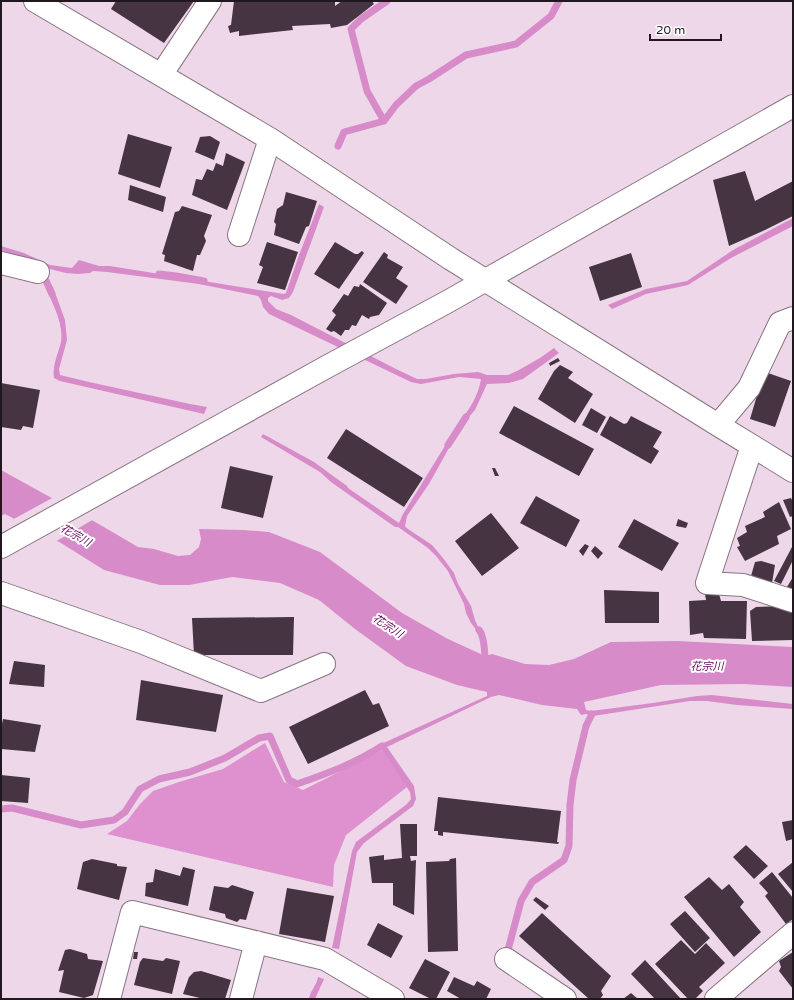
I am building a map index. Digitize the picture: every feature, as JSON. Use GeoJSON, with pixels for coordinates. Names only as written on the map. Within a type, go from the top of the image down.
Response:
{"type":"FeatureCollection","features":[{"type":"Feature","properties":{"kind":"street"},"geometry":{"type":"LineString","coordinates":[[35,1],[270,139],[451,259],[793,471]]}},
{"type":"Feature","properties":{"kind":"street"},"geometry":{"type":"LineString","coordinates":[[161,75],[210,1]]}},
{"type":"Feature","properties":{"kind":"street"},"geometry":{"type":"LineString","coordinates":[[1,547],[486,281],[793,106]]}},
{"type":"Feature","properties":{"kind":"street"},"geometry":{"type":"LineString","coordinates":[[240,235],[270,139]]}},
{"type":"Feature","properties":{"kind":"street"},"geometry":{"type":"LineString","coordinates":[[1,264],[38,272]]}},
{"type":"Feature","properties":{"kind":"street"},"geometry":{"type":"LineString","coordinates":[[718,425],[749,388],[780,323],[793,318]]}},
{"type":"Feature","properties":{"kind":"street"},"geometry":{"type":"LineString","coordinates":[[752,446],[707,582],[743,585],[793,601]]}},
{"type":"Feature","properties":{"kind":"street"},"geometry":{"type":"LineString","coordinates":[[1,593],[141,642],[261,691],[324,664]]}},
{"type":"Feature","properties":{"kind":"street"},"geometry":{"type":"LineString","coordinates":[[109,999],[132,912],[325,959],[393,999]]}},
{"type":"Feature","properties":{"kind":"street"},"geometry":{"type":"LineString","coordinates":[[716,999],[793,933]]}},
{"type":"Feature","properties":{"kind":"street"},"geometry":{"type":"LineString","coordinates":[[241,999],[256,942]]}},
{"type":"Feature","properties":{"kind":"street"},"geometry":{"type":"LineString","coordinates":[[506,959],[565,999]]}},
{"type":"Feature","properties":{"kind":"shaded area"},"geometry":{"type":"Polygon","coordinates":[[[265,743],[284,782],[303,790],[385,749],[407,787],[346,835],[334,865],[333,887],[107,834],[127,821],[140,804],[153,791],[223,769],[265,743]]]}},
{"type":"Feature","properties":{"kind":"water"},"geometry":{"type":"Polygon","coordinates":[[[319,204],[324,207],[293,292],[289,298],[282,300],[271,296],[268,298],[268,301],[276,309],[291,315],[417,379],[478,372],[487,375],[508,375],[540,358],[554,348],[559,353],[523,379],[509,383],[487,384],[475,410],[462,425],[458,424],[466,414],[478,392],[481,379],[459,377],[421,384],[411,382],[269,314],[263,307],[258,296],[199,284],[107,272],[93,271],[90,273],[78,274],[66,273],[46,268],[1,250],[1,246],[24,253],[50,265],[72,268],[79,260],[99,266],[110,266],[284,294],[286,293],[319,204]]]}},
{"type":"Feature","properties":{"kind":"water"},"geometry":{"type":"Polygon","coordinates":[[[793,218],[793,226],[731,258],[688,285],[646,294],[612,309],[608,305],[646,289],[687,281],[733,250],[793,218]]]}},
{"type":"Feature","properties":{"kind":"water"},"geometry":{"type":"Polygon","coordinates":[[[50,284],[53,287],[65,320],[67,340],[59,369],[60,375],[207,407],[204,414],[60,381],[54,378],[55,364],[61,342],[61,328],[57,313],[45,286],[50,284]]]}},
{"type":"Feature","properties":{"kind":"water"},"geometry":{"type":"Polygon","coordinates":[[[263,434],[314,462],[348,488],[399,523],[451,436],[454,439],[429,484],[407,516],[405,526],[432,545],[454,573],[458,584],[471,606],[478,627],[484,631],[485,638],[481,638],[471,623],[466,613],[464,604],[448,571],[428,548],[398,527],[395,527],[331,482],[320,472],[261,437],[263,434]]]}},
{"type":"Feature","properties":{"kind":"water","name":"花宗川"},"geometry":{"type":"Polygon","coordinates":[[[1,470],[138,547],[154,549],[178,556],[190,555],[199,547],[201,539],[199,529],[269,532],[320,552],[402,613],[448,639],[485,656],[492,654],[525,664],[549,665],[574,659],[611,642],[678,641],[793,647],[793,687],[744,684],[661,685],[584,702],[586,710],[591,711],[712,695],[793,704],[793,709],[737,705],[707,701],[690,701],[593,716],[586,714],[581,715],[577,709],[542,705],[499,695],[491,697],[387,747],[414,786],[416,799],[413,806],[364,843],[357,852],[339,949],[332,948],[352,851],[356,842],[407,804],[411,799],[410,792],[379,745],[487,696],[487,692],[457,685],[406,666],[355,629],[319,600],[280,583],[232,577],[189,585],[160,585],[104,570],[61,543],[5,514],[1,516],[1,470]]]}},
{"type":"Feature","properties":{"kind":"water"},"geometry":{"type":"Polygon","coordinates":[[[318,977],[324,979],[315,999],[309,999],[316,983],[318,977]]]}},
{"type":"Feature","properties":{"kind":"pier"},"geometry":{"type":"Polygon","coordinates":[[[54,497],[94,519],[55,542],[12,520],[54,497]]]}},
{"type":"Feature","properties":{"kind":"building"},"geometry":{"type":"Polygon","coordinates":[[[116,1],[194,1],[164,43],[111,9],[116,1]]]}},
{"type":"Feature","properties":{"kind":"building"},"geometry":{"type":"Polygon","coordinates":[[[234,1],[335,1],[335,6],[342,1],[372,1],[374,4],[347,25],[331,28],[330,24],[292,26],[293,30],[239,36],[239,31],[230,33],[228,26],[231,25],[234,1]]]}},
{"type":"Feature","properties":{"kind":"building"},"geometry":{"type":"Polygon","coordinates":[[[128,134],[172,147],[160,188],[118,174],[128,134]]]}},
{"type":"Feature","properties":{"kind":"building"},"geometry":{"type":"Polygon","coordinates":[[[210,136],[220,142],[214,160],[195,152],[200,137],[210,136]]]}},
{"type":"Feature","properties":{"kind":"building"},"geometry":{"type":"Polygon","coordinates":[[[226,153],[245,162],[227,210],[192,195],[196,179],[202,180],[207,169],[213,171],[216,163],[223,166],[226,153]]]}},
{"type":"Feature","properties":{"kind":"building"},"geometry":{"type":"Polygon","coordinates":[[[745,171],[755,201],[793,181],[793,216],[729,246],[713,180],[745,171]]]}},
{"type":"Feature","properties":{"kind":"building"},"geometry":{"type":"Polygon","coordinates":[[[130,185],[166,197],[163,212],[128,200],[130,185]]]}},
{"type":"Feature","properties":{"kind":"building"},"geometry":{"type":"Polygon","coordinates":[[[286,192],[317,201],[309,226],[306,227],[299,244],[274,235],[276,224],[274,222],[277,209],[283,205],[286,192]]]}},
{"type":"Feature","properties":{"kind":"building"},"geometry":{"type":"Polygon","coordinates":[[[182,206],[212,215],[204,236],[206,241],[200,255],[197,255],[193,271],[164,261],[165,255],[162,254],[175,212],[179,211],[182,206]]]}},
{"type":"Feature","properties":{"kind":"building"},"geometry":{"type":"Polygon","coordinates":[[[267,242],[298,252],[285,290],[257,283],[263,267],[259,265],[267,242]]]}},
{"type":"Feature","properties":{"kind":"building"},"geometry":{"type":"Polygon","coordinates":[[[335,242],[355,254],[362,251],[364,253],[339,289],[314,274],[335,242]]]}},
{"type":"Feature","properties":{"kind":"building"},"geometry":{"type":"Polygon","coordinates":[[[384,252],[388,255],[387,258],[403,267],[396,278],[408,286],[396,304],[363,282],[384,252]]]}},
{"type":"Feature","properties":{"kind":"building"},"geometry":{"type":"Polygon","coordinates":[[[631,253],[642,287],[600,301],[589,267],[631,253]]]}},
{"type":"Feature","properties":{"kind":"building"},"geometry":{"type":"Polygon","coordinates":[[[360,284],[387,303],[379,315],[370,317],[369,319],[362,315],[356,326],[352,325],[349,330],[345,330],[341,336],[334,331],[331,332],[326,329],[336,315],[332,311],[344,294],[348,296],[354,286],[359,287],[360,284]]]}},
{"type":"Feature","properties":{"kind":"building"},"geometry":{"type":"Polygon","coordinates":[[[558,358],[560,361],[550,366],[549,363],[558,358]]]}},
{"type":"Feature","properties":{"kind":"building"},"geometry":{"type":"Polygon","coordinates":[[[560,365],[573,372],[568,378],[593,394],[575,423],[538,399],[554,371],[560,365]]]}},
{"type":"Feature","properties":{"kind":"building"},"geometry":{"type":"Polygon","coordinates":[[[765,372],[791,381],[775,427],[750,419],[765,372]]]}},
{"type":"Feature","properties":{"kind":"building"},"geometry":{"type":"Polygon","coordinates":[[[1,383],[40,390],[33,428],[23,426],[21,430],[1,427],[1,383]]]}},
{"type":"Feature","properties":{"kind":"building"},"geometry":{"type":"Polygon","coordinates":[[[514,406],[594,449],[579,476],[499,433],[514,406]]]}},
{"type":"Feature","properties":{"kind":"building"},"geometry":{"type":"Polygon","coordinates":[[[591,408],[606,417],[597,433],[582,425],[591,408]]]}},
{"type":"Feature","properties":{"kind":"building"},"geometry":{"type":"Polygon","coordinates":[[[610,416],[624,424],[627,423],[631,416],[662,432],[653,447],[659,451],[651,464],[600,435],[610,416]]]}},
{"type":"Feature","properties":{"kind":"building"},"geometry":{"type":"Polygon","coordinates":[[[346,429],[423,478],[404,507],[327,458],[346,429]]]}},
{"type":"Feature","properties":{"kind":"building"},"geometry":{"type":"Polygon","coordinates":[[[230,466],[273,476],[263,518],[221,508],[230,466]]]}},
{"type":"Feature","properties":{"kind":"building"},"geometry":{"type":"Polygon","coordinates":[[[492,468],[495,468],[499,476],[495,476],[492,468]]]}},
{"type":"Feature","properties":{"kind":"building"},"geometry":{"type":"Polygon","coordinates":[[[536,496],[580,520],[566,547],[520,523],[536,496]]]}},
{"type":"Feature","properties":{"kind":"building"},"geometry":{"type":"Polygon","coordinates":[[[791,498],[793,502],[793,516],[790,517],[783,500],[791,498]]]}},
{"type":"Feature","properties":{"kind":"building"},"geometry":{"type":"Polygon","coordinates":[[[779,502],[791,529],[777,536],[779,544],[745,561],[737,547],[740,546],[737,538],[747,532],[745,526],[765,517],[763,512],[779,502]]]}},
{"type":"Feature","properties":{"kind":"building"},"geometry":{"type":"Polygon","coordinates":[[[491,513],[519,548],[482,576],[455,541],[491,513]]]}},
{"type":"Feature","properties":{"kind":"building"},"geometry":{"type":"Polygon","coordinates":[[[634,519],[679,543],[662,571],[618,547],[634,519]]]}},
{"type":"Feature","properties":{"kind":"building"},"geometry":{"type":"Polygon","coordinates":[[[678,519],[688,523],[686,528],[676,526],[678,519]]]}},
{"type":"Feature","properties":{"kind":"building"},"geometry":{"type":"Polygon","coordinates":[[[585,544],[589,546],[583,556],[579,551],[585,544]]]}},
{"type":"Feature","properties":{"kind":"building"},"geometry":{"type":"Polygon","coordinates":[[[595,546],[603,553],[598,559],[591,551],[595,546]]]}},
{"type":"Feature","properties":{"kind":"building"},"geometry":{"type":"Polygon","coordinates":[[[792,547],[793,560],[781,584],[774,581],[792,547]]]}},
{"type":"Feature","properties":{"kind":"building"},"geometry":{"type":"Polygon","coordinates":[[[761,561],[775,565],[772,583],[751,576],[755,562],[761,561]]]}},
{"type":"Feature","properties":{"kind":"building"},"geometry":{"type":"Polygon","coordinates":[[[793,577],[793,590],[787,587],[793,577]]]}},
{"type":"Feature","properties":{"kind":"building"},"geometry":{"type":"Polygon","coordinates":[[[604,590],[659,592],[659,623],[605,623],[604,590]]]}},
{"type":"Feature","properties":{"kind":"building"},"geometry":{"type":"Polygon","coordinates":[[[705,594],[719,594],[721,601],[747,601],[746,639],[704,638],[703,633],[690,635],[689,601],[706,600],[705,594]]]}},
{"type":"Feature","properties":{"kind":"building"},"geometry":{"type":"Polygon","coordinates":[[[788,606],[793,610],[793,640],[752,641],[750,611],[756,607],[788,606]]]}},
{"type":"Feature","properties":{"kind":"building"},"geometry":{"type":"Polygon","coordinates":[[[294,617],[293,655],[194,655],[192,618],[294,617]]]}},
{"type":"Feature","properties":{"kind":"building"},"geometry":{"type":"Polygon","coordinates":[[[14,661],[45,665],[44,687],[9,684],[14,661]]]}},
{"type":"Feature","properties":{"kind":"building"},"geometry":{"type":"Polygon","coordinates":[[[141,680],[223,695],[216,732],[136,720],[141,680]]]}},
{"type":"Feature","properties":{"kind":"building"},"geometry":{"type":"Polygon","coordinates":[[[365,690],[373,705],[379,703],[389,726],[308,764],[289,727],[365,690]]]}},
{"type":"Feature","properties":{"kind":"building"},"geometry":{"type":"Polygon","coordinates":[[[3,719],[41,725],[35,752],[1,749],[1,729],[3,719]]]}},
{"type":"Feature","properties":{"kind":"building"},"geometry":{"type":"Polygon","coordinates":[[[1,775],[30,778],[28,803],[1,801],[1,775]]]}},
{"type":"Feature","properties":{"kind":"building"},"geometry":{"type":"Polygon","coordinates":[[[438,797],[561,811],[557,842],[559,842],[558,844],[443,832],[443,836],[438,835],[438,831],[434,831],[438,797]]]}},
{"type":"Feature","properties":{"kind":"building"},"geometry":{"type":"Polygon","coordinates":[[[793,820],[793,839],[786,841],[782,822],[793,820]]]}},
{"type":"Feature","properties":{"kind":"building"},"geometry":{"type":"Polygon","coordinates":[[[400,824],[417,824],[417,856],[410,856],[411,861],[416,860],[414,915],[393,905],[393,883],[372,883],[369,857],[384,855],[384,860],[402,858],[400,824]]]}},
{"type":"Feature","properties":{"kind":"building"},"geometry":{"type":"Polygon","coordinates":[[[746,845],[768,866],[754,879],[733,857],[746,845]]]}},
{"type":"Feature","properties":{"kind":"building"},"geometry":{"type":"Polygon","coordinates":[[[456,858],[458,951],[428,952],[426,862],[449,861],[450,859],[456,858]]]}},
{"type":"Feature","properties":{"kind":"building"},"geometry":{"type":"Polygon","coordinates":[[[92,859],[117,864],[117,866],[127,867],[119,900],[77,889],[83,862],[92,859]]]}},
{"type":"Feature","properties":{"kind":"building"},"geometry":{"type":"Polygon","coordinates":[[[793,862],[793,892],[778,874],[793,862]]]}},
{"type":"Feature","properties":{"kind":"building"},"geometry":{"type":"Polygon","coordinates":[[[183,867],[195,870],[188,906],[145,896],[146,883],[153,882],[155,869],[180,876],[183,867]]]}},
{"type":"Feature","properties":{"kind":"building"},"geometry":{"type":"Polygon","coordinates":[[[772,872],[793,898],[793,919],[786,924],[765,896],[768,893],[759,883],[772,872]]]}},
{"type":"Feature","properties":{"kind":"building"},"geometry":{"type":"Polygon","coordinates":[[[709,877],[722,890],[729,884],[744,902],[740,907],[761,932],[734,957],[684,897],[709,877]]]}},
{"type":"Feature","properties":{"kind":"building"},"geometry":{"type":"Polygon","coordinates":[[[232,885],[254,892],[246,920],[240,919],[237,922],[226,918],[225,914],[209,910],[214,886],[228,888],[232,885]]]}},
{"type":"Feature","properties":{"kind":"building"},"geometry":{"type":"Polygon","coordinates":[[[287,888],[334,896],[325,942],[279,934],[287,888]]]}},
{"type":"Feature","properties":{"kind":"building"},"geometry":{"type":"Polygon","coordinates":[[[536,897],[549,906],[545,910],[533,900],[536,897]]]}},
{"type":"Feature","properties":{"kind":"building"},"geometry":{"type":"Polygon","coordinates":[[[685,911],[710,938],[695,952],[670,924],[685,911]]]}},
{"type":"Feature","properties":{"kind":"building"},"geometry":{"type":"Polygon","coordinates":[[[542,913],[611,976],[601,991],[603,995],[600,999],[589,999],[519,936],[542,913]]]}},
{"type":"Feature","properties":{"kind":"building"},"geometry":{"type":"Polygon","coordinates":[[[378,923],[403,936],[391,958],[367,945],[378,923]]]}},
{"type":"Feature","properties":{"kind":"building"},"geometry":{"type":"Polygon","coordinates":[[[681,940],[695,954],[706,943],[725,963],[699,987],[703,991],[695,999],[688,999],[655,964],[681,940]]]}},
{"type":"Feature","properties":{"kind":"building"},"geometry":{"type":"Polygon","coordinates":[[[70,949],[87,954],[88,959],[103,961],[93,995],[84,998],[59,992],[64,970],[58,971],[65,950],[70,949]]]}},
{"type":"Feature","properties":{"kind":"building"},"geometry":{"type":"Polygon","coordinates":[[[134,952],[138,952],[137,959],[133,959],[134,952]]]}},
{"type":"Feature","properties":{"kind":"building"},"geometry":{"type":"Polygon","coordinates":[[[793,952],[793,989],[779,971],[781,967],[779,961],[793,952]]]}},
{"type":"Feature","properties":{"kind":"building"},"geometry":{"type":"Polygon","coordinates":[[[143,958],[163,961],[166,958],[180,961],[172,994],[134,985],[140,962],[143,958]]]}},
{"type":"Feature","properties":{"kind":"building"},"geometry":{"type":"Polygon","coordinates":[[[425,959],[450,972],[436,999],[431,999],[409,988],[425,959]]]}},
{"type":"Feature","properties":{"kind":"building"},"geometry":{"type":"Polygon","coordinates":[[[645,960],[681,999],[655,999],[631,974],[645,960]]]}},
{"type":"Feature","properties":{"kind":"building"},"geometry":{"type":"Polygon","coordinates":[[[201,971],[231,980],[225,999],[204,999],[183,994],[189,977],[194,972],[201,971]]]}},
{"type":"Feature","properties":{"kind":"building"},"geometry":{"type":"Polygon","coordinates":[[[454,977],[474,986],[477,981],[491,989],[486,999],[461,999],[447,991],[454,977]]]}},
{"type":"Feature","properties":{"kind":"building"},"geometry":{"type":"Polygon","coordinates":[[[631,993],[638,999],[623,999],[631,993]]]}},
{"type":"Feature","properties":{"kind":"waterway"},"geometry":{"type":"LineString","coordinates":[[384,121],[367,91],[351,29],[361,19],[387,1]]}},
{"type":"Feature","properties":{"kind":"waterway"},"geometry":{"type":"LineString","coordinates":[[338,146],[344,132],[384,121],[396,105],[416,86],[466,55],[516,44],[551,16],[559,1]]}},
{"type":"Feature","properties":{"kind":"waterway"},"geometry":{"type":"LineString","coordinates":[[42,272],[52,294]]}},
{"type":"Feature","properties":{"kind":"waterway"},"geometry":{"type":"LineString","coordinates":[[159,274],[204,281]]}},
{"type":"Feature","properties":{"kind":"waterway"},"geometry":{"type":"LineString","coordinates":[[448,445],[466,417]]}},
{"type":"Feature","properties":{"kind":"waterway"},"geometry":{"type":"LineString","coordinates":[[479,630],[484,641],[485,664]]}},
{"type":"Feature","properties":{"kind":"waterway"},"geometry":{"type":"LineString","coordinates":[[508,950],[521,901],[532,882],[564,860],[569,846],[570,805],[573,780],[586,726],[592,714]]}},
{"type":"Feature","properties":{"kind":"waterway"},"geometry":{"type":"LineString","coordinates":[[1,809],[12,808],[81,825],[114,820],[125,812],[140,789],[159,779],[190,772],[225,758],[259,738],[270,736],[289,780],[297,784],[351,763],[382,746]]}}]}
